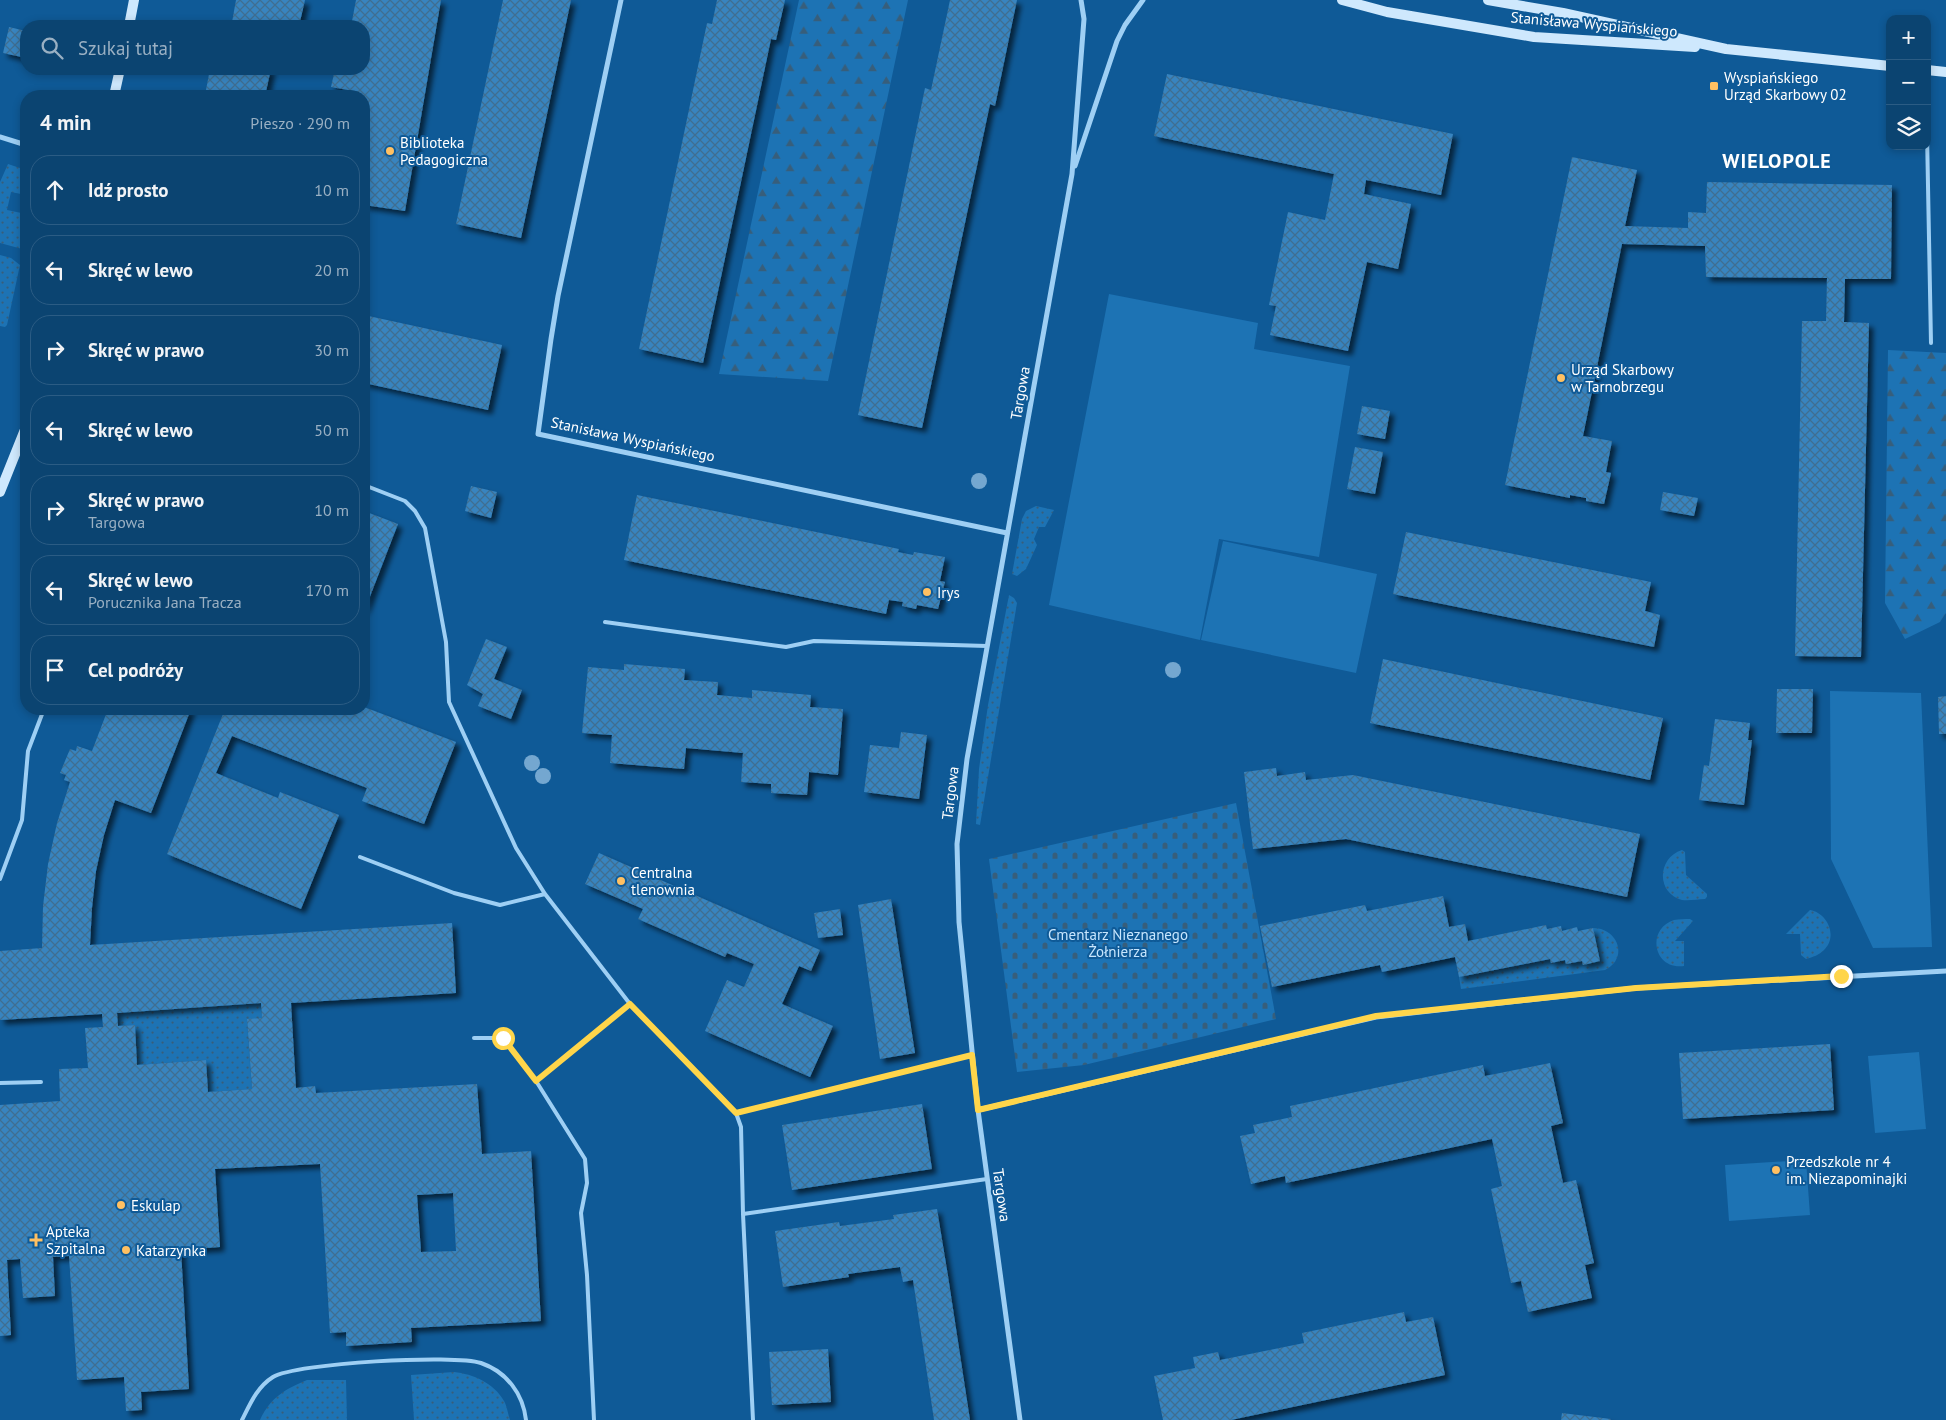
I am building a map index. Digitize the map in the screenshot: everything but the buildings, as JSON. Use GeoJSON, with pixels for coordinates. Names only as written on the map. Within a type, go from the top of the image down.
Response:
{"type":"FeatureCollection","features":[{"type":"Feature","properties":{"kind":"street"},"geometry":{"type":"LineString","coordinates":[[130,20],[134,0]]}},
{"type":"Feature","properties":{"kind":"street","name":"Stanisława Wyspiańskiego"},"geometry":{"type":"LineString","coordinates":[[621,0],[557,305],[538,434],[1007,533]]}},
{"type":"Feature","properties":{"kind":"street","name":"Targowa"},"geometry":{"type":"LineString","coordinates":[[1020,1420],[978,1110],[959,922],[957,844],[967,759],[1072,174],[1084,19],[1081,0]]}},
{"type":"Feature","properties":{"kind":"street","name":"Targowa"},"geometry":{"type":"LineString","coordinates":[[1072,174],[1117,41],[1124,25],[1144,0]]}},
{"type":"Feature","properties":{"kind":"street","name":"Stanisława Wyspiańskiego"},"geometry":{"type":"LineString","coordinates":[[1342,0],[1387,12],[1534,37],[1726,49],[1886,66]]}},
{"type":"Feature","properties":{"kind":"street","name":"Stanisława Wyspiańskiego"},"geometry":{"type":"LineString","coordinates":[[1488,0],[1563,13],[1726,49]]}},
{"type":"Feature","properties":{"kind":"street"},"geometry":{"type":"LineString","coordinates":[[1931,70],[1946,72]]}},
{"type":"Feature","properties":{"kind":"street"},"geometry":{"type":"LineString","coordinates":[[115,90],[119,75]]}},
{"type":"Feature","properties":{"kind":"street"},"geometry":{"type":"LineString","coordinates":[[0,137],[20,143]]}},
{"type":"Feature","properties":{"kind":"street"},"geometry":{"type":"LineString","coordinates":[[0,492],[20,442]]}},
{"type":"Feature","properties":{"kind":"street"},"geometry":{"type":"LineString","coordinates":[[978,1110],[1376,1016],[1636,988],[1946,971]]}},
{"type":"Feature","properties":{"kind":"lane"},"geometry":{"type":"LineString","coordinates":[[1927,150],[1931,342]]}},
{"type":"Feature","properties":{"kind":"lane"},"geometry":{"type":"LineString","coordinates":[[370,487],[405,500],[416,511],[425,528],[446,642],[449,702],[516,848],[545,894],[630,1004],[736,1113],[740,1127],[753,1420]]}},
{"type":"Feature","properties":{"kind":"lane"},"geometry":{"type":"LineString","coordinates":[[605,622],[786,647],[814,642],[987,646]]}},
{"type":"Feature","properties":{"kind":"lane"},"geometry":{"type":"LineString","coordinates":[[0,879],[22,820],[28,751],[42,715]]}},
{"type":"Feature","properties":{"kind":"lane"},"geometry":{"type":"LineString","coordinates":[[360,857],[454,893],[500,905],[545,894]]}},
{"type":"Feature","properties":{"kind":"lane"},"geometry":{"type":"LineString","coordinates":[[536,1081],[630,1004]]}},
{"type":"Feature","properties":{"kind":"lane"},"geometry":{"type":"LineString","coordinates":[[474,1038],[503,1038],[536,1081],[585,1159],[587,1183],[581,1213],[587,1275],[594,1420]]}},
{"type":"Feature","properties":{"kind":"lane"},"geometry":{"type":"LineString","coordinates":[[736,1113],[972,1055]]}},
{"type":"Feature","properties":{"kind":"lane"},"geometry":{"type":"LineString","coordinates":[[0,1083],[41,1082]]}},
{"type":"Feature","properties":{"kind":"lane"},"geometry":{"type":"LineString","coordinates":[[743,1214],[987,1179]]}},
{"type":"Feature","properties":{"kind":"lane"},"geometry":{"type":"LineString","coordinates":[[242,1420],[251,1401],[261,1387],[274,1376],[311,1367],[460,1359],[480,1363],[492,1368],[513,1385],[520,1396],[526,1420]]}},
{"type":"Feature","properties":{"kind":"green space"},"geometry":{"type":"Polygon","coordinates":[[[799,0],[908,0],[828,381],[719,374],[799,0]]]}},
{"type":"Feature","properties":{"kind":"green space"},"geometry":{"type":"Polygon","coordinates":[[[8,164],[20,168],[20,194],[11,192],[7,210],[20,213],[20,248],[0,243],[0,182],[8,164]]]}},
{"type":"Feature","properties":{"kind":"green space"},"geometry":{"type":"Polygon","coordinates":[[[0,255],[11,258],[20,265],[5,327],[0,326],[0,255]]]}},
{"type":"Feature","properties":{"kind":"green space"},"geometry":{"type":"Polygon","coordinates":[[[1109,294],[1258,323],[1254,349],[1350,366],[1319,557],[1219,539],[1200,640],[1049,605],[1109,294]]]}},
{"type":"Feature","properties":{"kind":"green space"},"geometry":{"type":"Polygon","coordinates":[[[1888,350],[1946,353],[1946,613],[1940,622],[1905,639],[1885,603],[1888,350]]]}},
{"type":"Feature","properties":{"kind":"green space"},"geometry":{"type":"Polygon","coordinates":[[[1036,506],[1054,510],[1045,527],[1039,527],[1034,539],[1037,545],[1026,569],[1017,576],[1012,574],[1022,519],[1026,511],[1036,506]]]}},
{"type":"Feature","properties":{"kind":"green space"},"geometry":{"type":"Polygon","coordinates":[[[1223,541],[1377,574],[1356,673],[1201,640],[1223,541]]]}},
{"type":"Feature","properties":{"kind":"green space"},"geometry":{"type":"Polygon","coordinates":[[[1009,595],[1017,603],[980,825],[976,824],[979,769],[988,705],[1009,595]]]}},
{"type":"Feature","properties":{"kind":"green space"},"geometry":{"type":"Polygon","coordinates":[[[1830,691],[1921,693],[1932,947],[1873,948],[1831,859],[1830,691]]]}},
{"type":"Feature","properties":{"kind":"green space","name":"Cmentarz Nieznanego Żołnierza"},"geometry":{"type":"Polygon","coordinates":[[[1236,803],[1276,1019],[1084,1065],[1017,1072],[989,859],[1236,803]]]}},
{"type":"Feature","properties":{"kind":"green space"},"geometry":{"type":"Polygon","coordinates":[[[1682,850],[1685,852],[1686,875],[1707,894],[1705,899],[1682,900],[1674,896],[1664,883],[1664,867],[1674,854],[1682,850]]]}},
{"type":"Feature","properties":{"kind":"green space"},"geometry":{"type":"Polygon","coordinates":[[[1810,910],[1822,916],[1826,921],[1829,926],[1830,939],[1822,952],[1806,959],[1801,955],[1800,934],[1786,934],[1810,910]]]}},
{"type":"Feature","properties":{"kind":"green space"},"geometry":{"type":"Polygon","coordinates":[[[1690,919],[1693,921],[1675,941],[1684,941],[1684,966],[1674,966],[1665,962],[1657,948],[1659,932],[1665,925],[1674,920],[1690,919]]]}},
{"type":"Feature","properties":{"kind":"green space"},"geometry":{"type":"Polygon","coordinates":[[[1593,928],[1602,929],[1609,933],[1617,944],[1617,958],[1605,970],[1461,989],[1459,977],[1550,959],[1551,963],[1565,960],[1566,964],[1582,961],[1583,965],[1600,961],[1593,928]]]}},
{"type":"Feature","properties":{"kind":"green space"},"geometry":{"type":"Polygon","coordinates":[[[261,1003],[262,1018],[247,1020],[252,1089],[208,1092],[206,1060],[137,1065],[135,1025],[118,1026],[117,1013],[261,1003]]]}},
{"type":"Feature","properties":{"kind":"green space"},"geometry":{"type":"Polygon","coordinates":[[[1919,1052],[1926,1129],[1875,1133],[1868,1056],[1919,1052]]]}},
{"type":"Feature","properties":{"kind":"green space"},"geometry":{"type":"Polygon","coordinates":[[[1806,1160],[1810,1215],[1729,1221],[1725,1165],[1806,1160]]]}},
{"type":"Feature","properties":{"kind":"green space"},"geometry":{"type":"Polygon","coordinates":[[[454,1372],[476,1377],[495,1389],[505,1403],[510,1420],[414,1420],[411,1375],[454,1372]]]}},
{"type":"Feature","properties":{"kind":"green space"},"geometry":{"type":"Polygon","coordinates":[[[307,1380],[346,1380],[347,1420],[260,1420],[273,1400],[292,1387],[307,1380]]]}},
{"type":"Feature","properties":{"kind":"place","name":"Wyspiańskiego Urząd Skarbowy 02"},"geometry":{"type":"Point","coordinates":[1714,86]}},
{"type":"Feature","properties":{"kind":"place","name":"Biblioteka Pedagogiczna"},"geometry":{"type":"Point","coordinates":[390,151]}},
{"type":"Feature","properties":{"kind":"place","name":"Urząd Skarbowy w Tarnobrzegu"},"geometry":{"type":"Point","coordinates":[1561,378]}},
{"type":"Feature","properties":{"kind":"place","name":"Irys"},"geometry":{"type":"Point","coordinates":[927,592]}},
{"type":"Feature","properties":{"kind":"place","name":"Centralna tlenownia"},"geometry":{"type":"Point","coordinates":[621,881]}},
{"type":"Feature","properties":{"kind":"place","name":"Przedszkole nr 4 im. Niezapominajki"},"geometry":{"type":"Point","coordinates":[1776,1170]}},
{"type":"Feature","properties":{"kind":"place","name":"Eskulap"},"geometry":{"type":"Point","coordinates":[121,1205]}},
{"type":"Feature","properties":{"kind":"place","name":"Apteka Szpitalna"},"geometry":{"type":"Point","coordinates":[36,1240]}},
{"type":"Feature","properties":{"kind":"place","name":"Katarzynka"},"geometry":{"type":"Point","coordinates":[126,1250]}},
{"type":"Feature","properties":{"kind":"district","name":"WIELOPOLE"},"geometry":{"type":"Point","coordinates":[1777,161]}},
{"type":"Feature","properties":{"kind":"route"},"geometry":{"type":"LineString","coordinates":[[503,1038],[536,1081],[630,1004],[736,1113],[972,1055],[978,1110],[1376,1016],[1636,988],[1841,976]]}}]}
